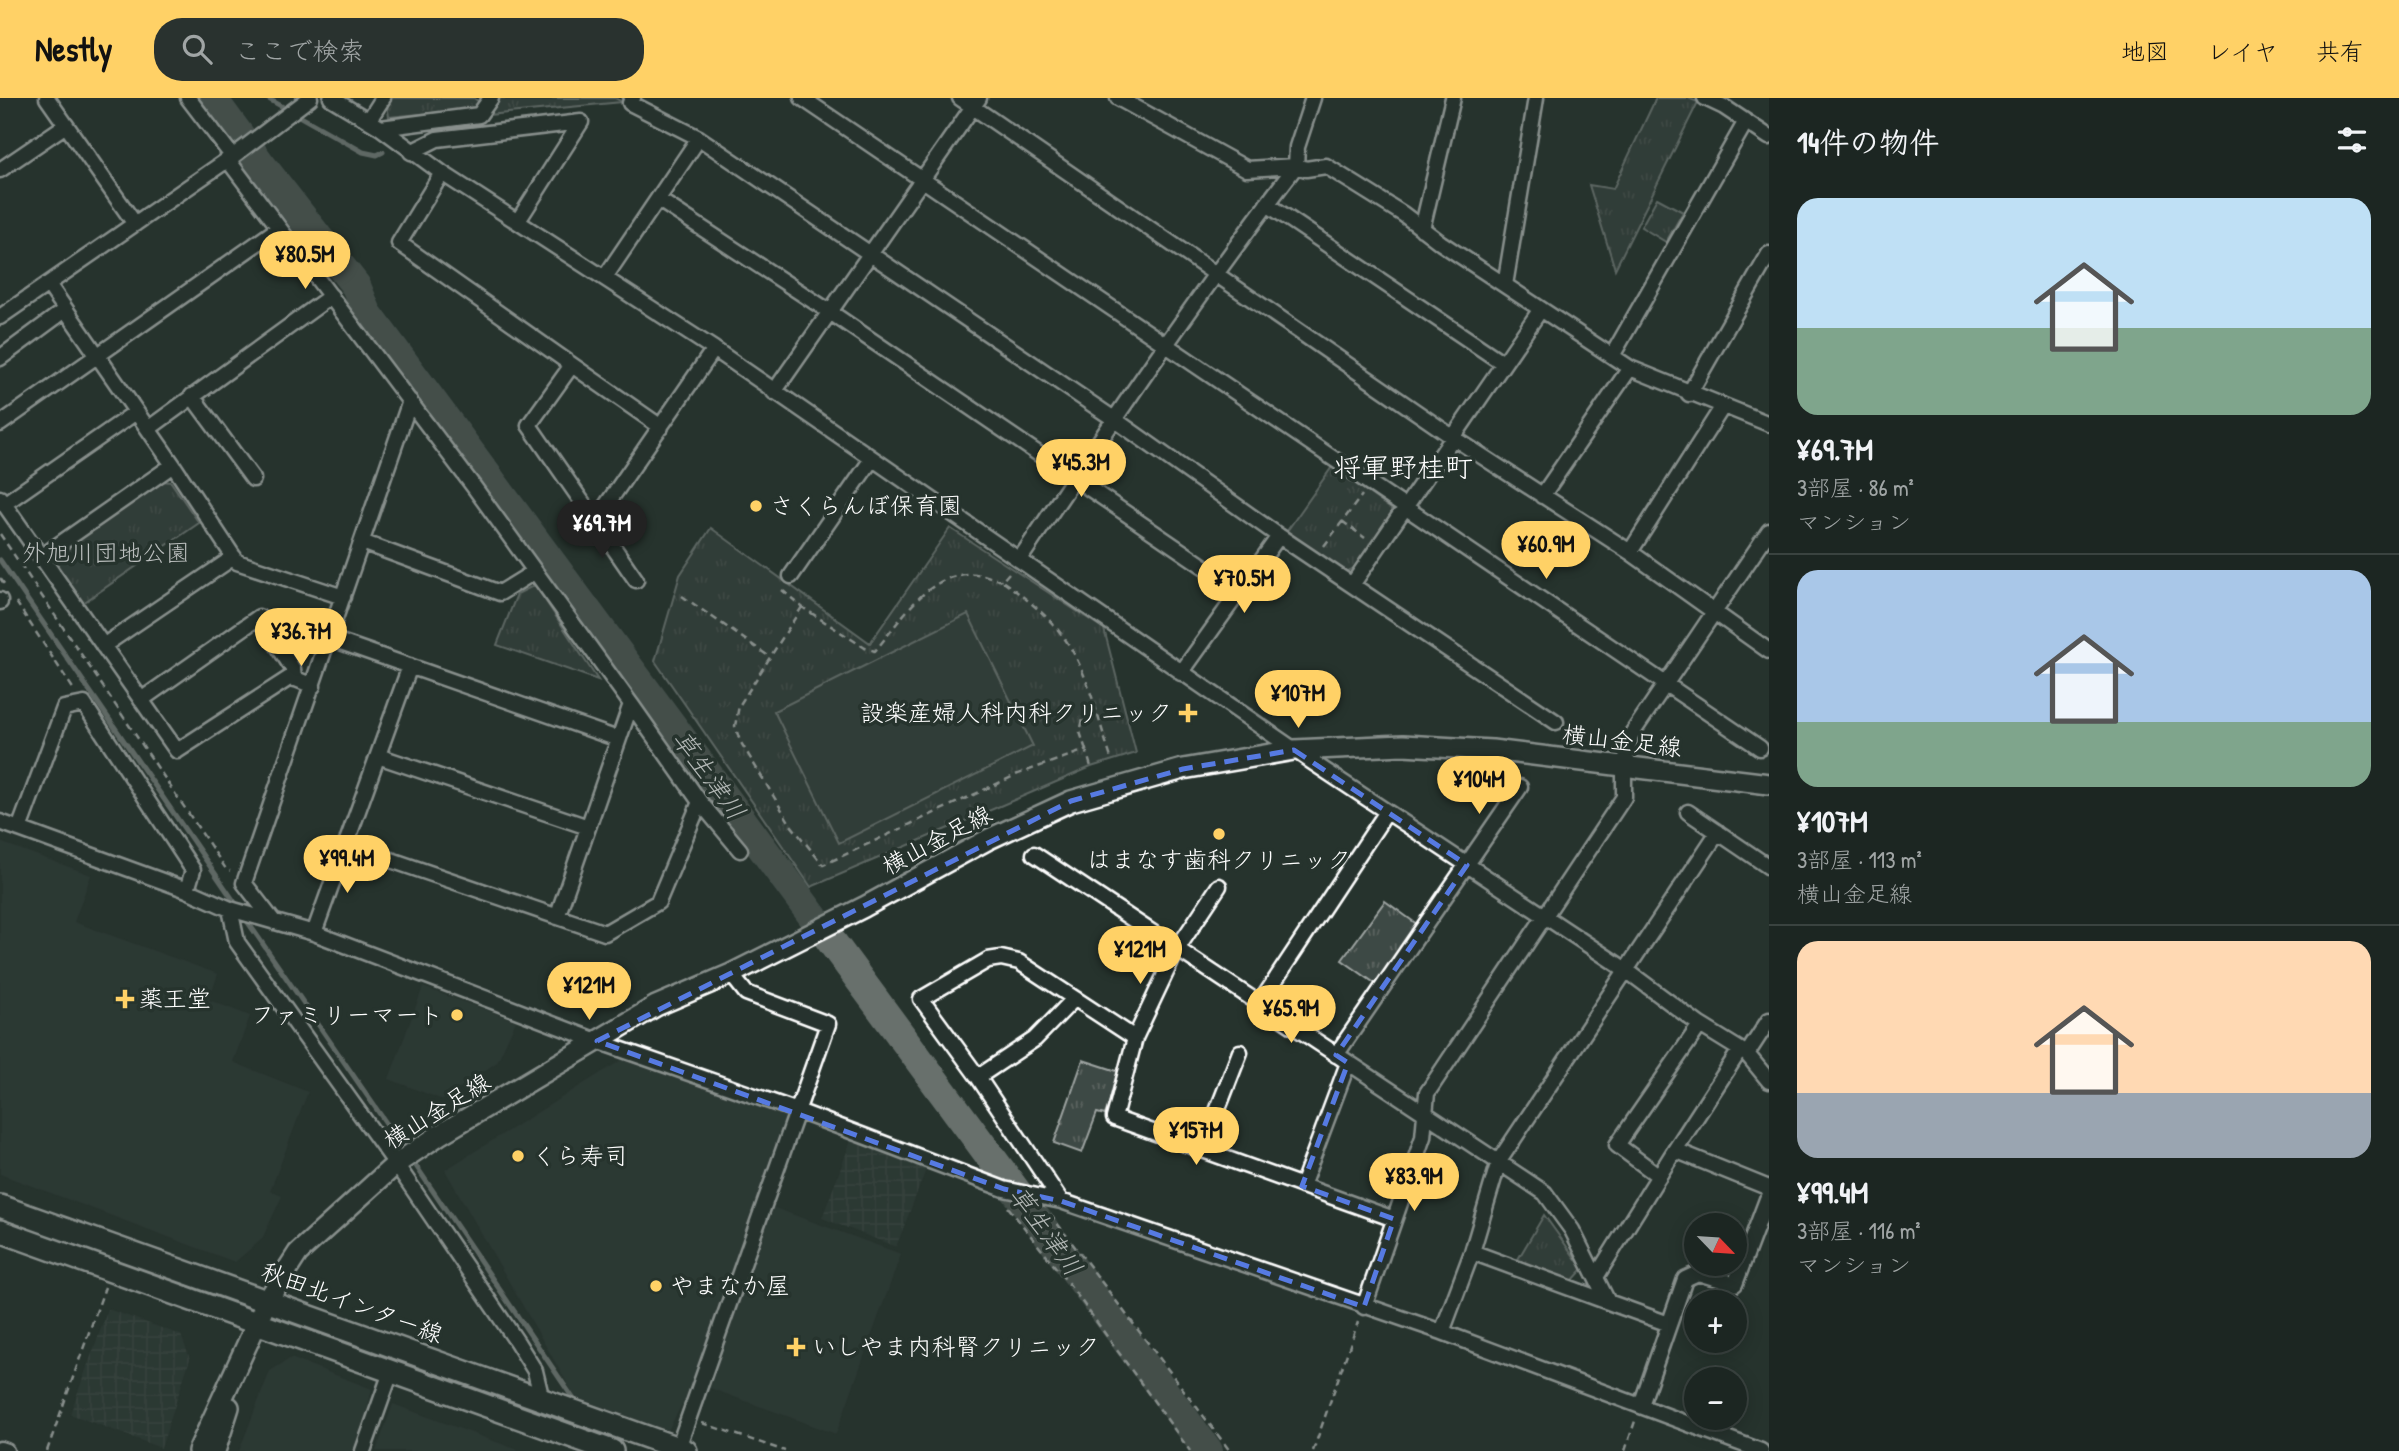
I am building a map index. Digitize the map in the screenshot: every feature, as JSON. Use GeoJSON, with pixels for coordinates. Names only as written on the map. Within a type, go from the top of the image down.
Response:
{"type":"FeatureCollection","features":[{"type":"Feature","properties":{"kind":"main road","name":"秋田北インター線"},"geometry":{"type":"LineString","coordinates":[[0,1206],[682,1449]]}},
{"type":"Feature","properties":{"kind":"main road","name":"秋田北インター線"},"geometry":{"type":"LineString","coordinates":[[0,1231],[612,1451]]}},
{"type":"Feature","properties":{"kind":"street"},"geometry":{"type":"LineString","coordinates":[[47,98],[135,224]]}},
{"type":"Feature","properties":{"kind":"street"},"geometry":{"type":"LineString","coordinates":[[188,98],[232,157],[279,228],[410,401],[700,802],[740,850]]}},
{"type":"Feature","properties":{"kind":"street"},"geometry":{"type":"LineString","coordinates":[[331,98],[375,124],[442,173],[714,349],[1386,813],[1626,970],[1700,1025],[1744,1052],[1769,1081]]}},
{"type":"Feature","properties":{"kind":"street"},"geometry":{"type":"LineString","coordinates":[[375,124],[383,98]]}},
{"type":"Feature","properties":{"kind":"street"},"geometry":{"type":"LineString","coordinates":[[375,124],[479,115],[491,98]]}},
{"type":"Feature","properties":{"kind":"street"},"geometry":{"type":"LineString","coordinates":[[633,98],[630,103],[699,138],[1114,419],[1279,536],[1556,722]]}},
{"type":"Feature","properties":{"kind":"street"},"geometry":{"type":"LineString","coordinates":[[803,98],[1760,748]]}},
{"type":"Feature","properties":{"kind":"street"},"geometry":{"type":"LineString","coordinates":[[960,98],[976,103],[1216,274],[1454,438],[1630,552],[1769,651]]}},
{"type":"Feature","properties":{"kind":"street"},"geometry":{"type":"LineString","coordinates":[[1118,98],[1247,169],[1296,166],[1306,169],[1326,166],[1630,368],[1769,424]]}},
{"type":"Feature","properties":{"kind":"street"},"geometry":{"type":"LineString","coordinates":[[1020,559],[1114,419],[1296,166],[1297,147],[1314,98]]}},
{"type":"Feature","properties":{"kind":"street"},"geometry":{"type":"LineString","coordinates":[[1422,229],[1454,98]]}},
{"type":"Feature","properties":{"kind":"street"},"geometry":{"type":"LineString","coordinates":[[1505,285],[1536,98]]}},
{"type":"Feature","properties":{"kind":"street"},"geometry":{"type":"LineString","coordinates":[[1705,98],[1724,107],[1769,137]]}},
{"type":"Feature","properties":{"kind":"street"},"geometry":{"type":"LineString","coordinates":[[0,317],[269,131],[304,102]]}},
{"type":"Feature","properties":{"kind":"street"},"geometry":{"type":"LineString","coordinates":[[774,392],[976,103]]}},
{"type":"Feature","properties":{"kind":"street"},"geometry":{"type":"LineString","coordinates":[[411,152],[437,139],[581,122],[518,221]]}},
{"type":"Feature","properties":{"kind":"street"},"geometry":{"type":"LineString","coordinates":[[1612,356],[1745,123]]}},
{"type":"Feature","properties":{"kind":"street"},"geometry":{"type":"LineString","coordinates":[[0,170],[66,125]]}},
{"type":"Feature","properties":{"kind":"street"},"geometry":{"type":"LineString","coordinates":[[605,277],[699,138]]}},
{"type":"Feature","properties":{"kind":"street"},"geometry":{"type":"LineString","coordinates":[[442,173],[399,243],[661,427]]}},
{"type":"Feature","properties":{"kind":"street"},"geometry":{"type":"LineString","coordinates":[[659,200],[830,312],[1240,590]]}},
{"type":"Feature","properties":{"kind":"street"},"geometry":{"type":"LineString","coordinates":[[1267,204],[1503,363]]}},
{"type":"Feature","properties":{"kind":"street"},"geometry":{"type":"LineString","coordinates":[[0,424],[279,228]]}},
{"type":"Feature","properties":{"kind":"street"},"geometry":{"type":"LineString","coordinates":[[1689,394],[1769,254]]}},
{"type":"Feature","properties":{"kind":"street"},"geometry":{"type":"LineString","coordinates":[[48,284],[237,562],[343,597]]}},
{"type":"Feature","properties":{"kind":"street"},"geometry":{"type":"LineString","coordinates":[[148,429],[331,296]]}},
{"type":"Feature","properties":{"kind":"street"},"geometry":{"type":"LineString","coordinates":[[1352,584],[1541,309]]}},
{"type":"Feature","properties":{"kind":"street"},"geometry":{"type":"LineString","coordinates":[[0,358],[65,310]]}},
{"type":"Feature","properties":{"kind":"street"},"geometry":{"type":"LineString","coordinates":[[596,520],[714,349]]}},
{"type":"Feature","properties":{"kind":"street"},"geometry":{"type":"LineString","coordinates":[[572,365],[529,425],[636,580]]}},
{"type":"Feature","properties":{"kind":"street"},"geometry":{"type":"LineString","coordinates":[[1542,496],[1630,368]]}},
{"type":"Feature","properties":{"kind":"street"},"geometry":{"type":"LineString","coordinates":[[192,396],[253,479]]}},
{"type":"Feature","properties":{"kind":"street"},"geometry":{"type":"LineString","coordinates":[[274,922],[244,883],[410,401]]}},
{"type":"Feature","properties":{"kind":"street"},"geometry":{"type":"LineString","coordinates":[[1630,552],[1723,406]]}},
{"type":"Feature","properties":{"kind":"street"},"geometry":{"type":"LineString","coordinates":[[136,411],[2,501],[177,751],[290,677],[313,686]]}},
{"type":"Feature","properties":{"kind":"street"},"geometry":{"type":"LineString","coordinates":[[791,576],[872,459]]}},
{"type":"Feature","properties":{"kind":"street"},"geometry":{"type":"LineString","coordinates":[[41,557],[173,465]]}},
{"type":"Feature","properties":{"kind":"street"},"geometry":{"type":"LineString","coordinates":[[1364,1307],[1423,1138],[1427,1093],[1624,797],[1624,766],[1631,735],[1769,531]]}},
{"type":"Feature","properties":{"kind":"street"},"geometry":{"type":"LineString","coordinates":[[1181,673],[1279,536]]}},
{"type":"Feature","properties":{"kind":"street"},"geometry":{"type":"LineString","coordinates":[[362,542],[500,593],[534,572]]}},
{"type":"Feature","properties":{"kind":"street"},"geometry":{"type":"LineString","coordinates":[[103,646],[234,557]]}},
{"type":"Feature","properties":{"kind":"street"},"geometry":{"type":"LineString","coordinates":[[141,700],[259,617],[293,669],[294,679]]}},
{"type":"Feature","properties":{"kind":"street"},"geometry":{"type":"LineString","coordinates":[[329,638],[618,739]]}},
{"type":"Feature","properties":{"kind":"street"},"geometry":{"type":"LineString","coordinates":[[314,933],[410,666]]}},
{"type":"Feature","properties":{"kind":"street"},"geometry":{"type":"LineString","coordinates":[[19,829],[64,708],[84,704],[193,870],[187,890]]}},
{"type":"Feature","properties":{"kind":"street"},"geometry":{"type":"LineString","coordinates":[[557,917],[631,704]]}},
{"type":"Feature","properties":{"kind":"street","name":"横山金足線"},"geometry":{"type":"LineString","coordinates":[[198,1451],[267,1301],[298,1253],[397,1163],[656,1006],[730,974],[864,907],[989,839],[1071,801],[1183,769],[1294,750],[1403,744],[1492,750],[1769,784]]}},
{"type":"Feature","properties":{"kind":"street"},"geometry":{"type":"LineString","coordinates":[[378,757],[588,827]]}},
{"type":"Feature","properties":{"kind":"street"},"geometry":{"type":"LineString","coordinates":[[1302,1186],[1342,1059],[1520,787]]}},
{"type":"Feature","properties":{"kind":"street"},"geometry":{"type":"LineString","coordinates":[[347,845],[605,933],[658,902],[700,802]]}},
{"type":"Feature","properties":{"kind":"street"},"geometry":{"type":"LineString","coordinates":[[1688,812],[1769,867]]}},
{"type":"Feature","properties":{"kind":"street"},"geometry":{"type":"LineString","coordinates":[[1260,1003],[1386,813]]}},
{"type":"Feature","properties":{"kind":"street"},"geometry":{"type":"LineString","coordinates":[[0,822],[187,890],[230,909],[314,933],[597,1041],[798,1111],[1004,1189],[1061,1201],[1442,1332],[1761,1451]]}},
{"type":"Feature","properties":{"kind":"street"},"geometry":{"type":"LineString","coordinates":[[1442,1332],[1472,1252],[1499,1161],[1718,832]]}},
{"type":"Feature","properties":{"kind":"street"},"geometry":{"type":"LineString","coordinates":[[1034,854],[1545,1193],[1572,1230],[1608,1302]]}},
{"type":"Feature","properties":{"kind":"street"},"geometry":{"type":"LineString","coordinates":[[1219,886],[1177,949],[1135,1038],[1114,1118],[1394,1219]]}},
{"type":"Feature","properties":{"kind":"street"},"geometry":{"type":"LineString","coordinates":[[230,909],[237,942],[397,1163],[535,1371],[542,1400]]}},
{"type":"Feature","properties":{"kind":"street"},"geometry":{"type":"LineString","coordinates":[[1061,1201],[978,1077],[921,999],[988,960],[1001,958],[1019,962],[1135,1038]]}},
{"type":"Feature","properties":{"kind":"street"},"geometry":{"type":"LineString","coordinates":[[682,1449],[688,1419],[828,1024],[746,993],[730,974]]}},
{"type":"Feature","properties":{"kind":"street"},"geometry":{"type":"LineString","coordinates":[[978,1077],[1035,1039],[1074,999]]}},
{"type":"Feature","properties":{"kind":"street"},"geometry":{"type":"LineString","coordinates":[[1596,1278],[1675,1150],[1769,1020]]}},
{"type":"Feature","properties":{"kind":"street"},"geometry":{"type":"LineString","coordinates":[[1659,1176],[1617,1145],[1700,1025]]}},
{"type":"Feature","properties":{"kind":"street"},"geometry":{"type":"LineString","coordinates":[[1202,1150],[1240,1052]]}},
{"type":"Feature","properties":{"kind":"street"},"geometry":{"type":"LineString","coordinates":[[1675,1150],[1769,1188]]}},
{"type":"Feature","properties":{"kind":"street"},"geometry":{"type":"LineString","coordinates":[[1641,1405],[1685,1279],[1698,1273],[1735,1284],[1769,1194]]}},
{"type":"Feature","properties":{"kind":"street"},"geometry":{"type":"LineString","coordinates":[[1472,1252],[1669,1324]]}},
{"type":"Feature","properties":{"kind":"street","name":"横山金足線"},"geometry":{"type":"LineString","coordinates":[[215,1451],[257,1323]]}},
{"type":"Feature","properties":{"kind":"street"},"geometry":{"type":"LineString","coordinates":[[363,1451],[391,1371]]}},
{"type":"Feature","properties":{"kind":"street"},"geometry":{"type":"LineString","coordinates":[[0,1449],[6,1451]]}},
{"type":"Feature","properties":{"kind":"path"},"geometry":{"type":"LineString","coordinates":[[1314,559],[1370,484]]}},
{"type":"Feature","properties":{"kind":"path"},"geometry":{"type":"LineString","coordinates":[[1342,521],[1378,547]]}},
{"type":"Feature","properties":{"kind":"path"},"geometry":{"type":"LineString","coordinates":[[0,534],[226,869],[247,876]]}},
{"type":"Feature","properties":{"kind":"path"},"geometry":{"type":"LineString","coordinates":[[1002,581],[1020,559]]}},
{"type":"Feature","properties":{"kind":"path"},"geometry":{"type":"LineString","coordinates":[[791,576],[782,591],[865,648],[875,651],[926,591],[944,578],[976,574],[1002,581],[1028,599],[1056,627],[1075,654],[1112,761]]}},
{"type":"Feature","properties":{"kind":"path"},"geometry":{"type":"LineString","coordinates":[[0,578],[3,598]]}},
{"type":"Feature","properties":{"kind":"path"},"geometry":{"type":"LineString","coordinates":[[682,596],[770,657]]}},
{"type":"Feature","properties":{"kind":"path"},"geometry":{"type":"LineString","coordinates":[[17,603],[84,704]]}},
{"type":"Feature","properties":{"kind":"path"},"geometry":{"type":"LineString","coordinates":[[802,607],[738,706],[735,726],[740,741],[791,825],[823,865],[1018,774],[1086,750]]}},
{"type":"Feature","properties":{"kind":"path"},"geometry":{"type":"LineString","coordinates":[[1091,767],[1080,732],[1083,719],[1096,714]]}},
{"type":"Feature","properties":{"kind":"path"},"geometry":{"type":"LineString","coordinates":[[990,1183],[1072,1288],[1190,1451]]}},
{"type":"Feature","properties":{"kind":"path"},"geometry":{"type":"LineString","coordinates":[[1038,1197],[1230,1451]]}},
{"type":"Feature","properties":{"kind":"path"},"geometry":{"type":"LineString","coordinates":[[47,1451],[111,1271]]}},
{"type":"Feature","properties":{"kind":"path"},"geometry":{"type":"LineString","coordinates":[[1313,1451],[1364,1307]]}},
{"type":"Feature","properties":{"kind":"path"},"geometry":{"type":"LineString","coordinates":[[1625,1451],[1641,1405]]}},
{"type":"Feature","properties":{"kind":"path"},"geometry":{"type":"LineString","coordinates":[[688,1419],[785,1451]]}},
{"type":"Feature","properties":{"kind":"highlighted area"},"geometry":{"type":"Polygon","coordinates":[[[1294,750],[1467,865],[1336,1055],[1348,1063],[1302,1186],[1394,1219],[1364,1307],[1061,1201],[1004,1189],[597,1041],[1071,801],[1183,769],[1294,750]]]}},
{"type":"Feature","properties":{"kind":"shaded area"},"geometry":{"type":"Polygon","coordinates":[[[0,842],[91,875],[74,922],[218,974],[209,1000],[250,1016],[233,1062],[308,1092],[270,1191],[282,1196],[262,1239],[235,1262],[0,1174],[0,842]]]}},
{"type":"Feature","properties":{"kind":"shaded area"},"geometry":{"type":"Polygon","coordinates":[[[423,987],[516,1021],[497,1062],[443,1100],[389,1079],[423,987]]]}},
{"type":"Feature","properties":{"kind":"shaded area"},"geometry":{"type":"Polygon","coordinates":[[[625,1058],[788,1114],[686,1397],[667,1432],[575,1397],[445,1170],[625,1058]]]}},
{"type":"Feature","properties":{"kind":"shaded area"},"geometry":{"type":"Polygon","coordinates":[[[852,1138],[927,1167],[896,1247],[822,1218],[852,1138]]]}},
{"type":"Feature","properties":{"kind":"shaded area"},"geometry":{"type":"Polygon","coordinates":[[[772,1207],[901,1254],[836,1434],[707,1387],[772,1207]]]}},
{"type":"Feature","properties":{"kind":"shaded area"},"geometry":{"type":"Polygon","coordinates":[[[108,1309],[181,1335],[190,1359],[161,1448],[70,1414],[108,1309]]]}},
{"type":"Feature","properties":{"kind":"shaded area"},"geometry":{"type":"Polygon","coordinates":[[[291,1358],[372,1389],[357,1451],[239,1451],[270,1371],[291,1358]]]}},
{"type":"Feature","properties":{"kind":"shaded area"},"geometry":{"type":"Polygon","coordinates":[[[393,1404],[521,1451],[376,1451],[393,1404]]]}},
{"type":"Feature","properties":{"kind":"green space"},"geometry":{"type":"Polygon","coordinates":[[[391,98],[474,98],[479,102],[473,109],[389,117],[387,104],[391,98]]]}},
{"type":"Feature","properties":{"kind":"green space"},"geometry":{"type":"Polygon","coordinates":[[[500,98],[615,98],[622,102],[488,115],[500,98]]]}},
{"type":"Feature","properties":{"kind":"green space"},"geometry":{"type":"Polygon","coordinates":[[[1656,98],[1688,98],[1698,102],[1615,269],[1589,185],[1613,189],[1656,98]]]}},
{"type":"Feature","properties":{"kind":"green space"},"geometry":{"type":"Polygon","coordinates":[[[1657,198],[1683,212],[1666,242],[1641,227],[1657,198]]]}},
{"type":"Feature","properties":{"kind":"green space"},"geometry":{"type":"Polygon","coordinates":[[[1332,467],[1391,509],[1391,514],[1353,569],[1344,572],[1287,531],[1332,467]]]}},
{"type":"Feature","properties":{"kind":"green space","name":"外旭川団地公園"},"geometry":{"type":"Polygon","coordinates":[[[162,481],[171,482],[199,523],[83,603],[53,562],[56,553],[162,481]]]}},
{"type":"Feature","properties":{"kind":"green space"},"geometry":{"type":"Polygon","coordinates":[[[711,528],[870,643],[950,528],[1104,629],[1136,753],[1091,767],[811,887],[655,661],[680,575],[711,528]]]}},
{"type":"Feature","properties":{"kind":"green space"},"geometry":{"type":"Polygon","coordinates":[[[535,585],[598,680],[497,645],[517,594],[535,585]]]}},
{"type":"Feature","properties":{"kind":"green space"},"geometry":{"type":"Polygon","coordinates":[[[968,614],[1033,746],[839,843],[774,711],[968,614]]]}},
{"type":"Feature","properties":{"kind":"green space"},"geometry":{"type":"Polygon","coordinates":[[[1385,901],[1418,925],[1376,984],[1342,960],[1385,901]]]}},
{"type":"Feature","properties":{"kind":"green space"},"geometry":{"type":"Polygon","coordinates":[[[1083,1060],[1120,1072],[1105,1115],[1097,1113],[1082,1153],[1054,1143],[1083,1060]]]}},
{"type":"Feature","properties":{"kind":"green space"},"geometry":{"type":"Polygon","coordinates":[[[1544,1215],[1583,1269],[1572,1281],[1517,1261],[1544,1215]]]}},
{"type":"Feature","properties":{"kind":"waterway","name":"草生津川"},"geometry":{"type":"LineString","coordinates":[[212,98],[356,286],[367,313],[1208,1451]]}},
{"type":"Feature","properties":{"kind":"waterway"},"geometry":{"type":"LineString","coordinates":[[267,98],[363,152],[377,155],[383,152]]}},
{"type":"Feature","properties":{"kind":"waterway"},"geometry":{"type":"LineString","coordinates":[[0,560],[238,907]]}},
{"type":"Feature","properties":{"kind":"waterway"},"geometry":{"type":"LineString","coordinates":[[245,918],[406,1152]]}},
{"type":"Feature","properties":{"kind":"waterway"},"geometry":{"type":"LineString","coordinates":[[412,1160],[577,1404]]}},
{"type":"Feature","properties":{"kind":"place","name":"さくらんぼ保育園"},"geometry":{"type":"Point","coordinates":[756,506]}},
{"type":"Feature","properties":{"kind":"place","name":"設楽産婦人科内科クリニック"},"geometry":{"type":"Point","coordinates":[1188,713]}},
{"type":"Feature","properties":{"kind":"place","name":"はまなす歯科クリニック"},"geometry":{"type":"Point","coordinates":[1219,834]}},
{"type":"Feature","properties":{"kind":"place","name":"薬王堂"},"geometry":{"type":"Point","coordinates":[125,999]}},
{"type":"Feature","properties":{"kind":"place","name":"ファミリーマート"},"geometry":{"type":"Point","coordinates":[457,1015]}},
{"type":"Feature","properties":{"kind":"place","name":"くら寿司"},"geometry":{"type":"Point","coordinates":[518,1156]}},
{"type":"Feature","properties":{"kind":"place","name":"やまなか屋"},"geometry":{"type":"Point","coordinates":[656,1286]}},
{"type":"Feature","properties":{"kind":"place","name":"いしやま内科腎クリニック"},"geometry":{"type":"Point","coordinates":[796,1347]}},
{"type":"Feature","properties":{"kind":"district","name":"将軍野桂町"},"geometry":{"type":"Point","coordinates":[1403,467]}}]}
